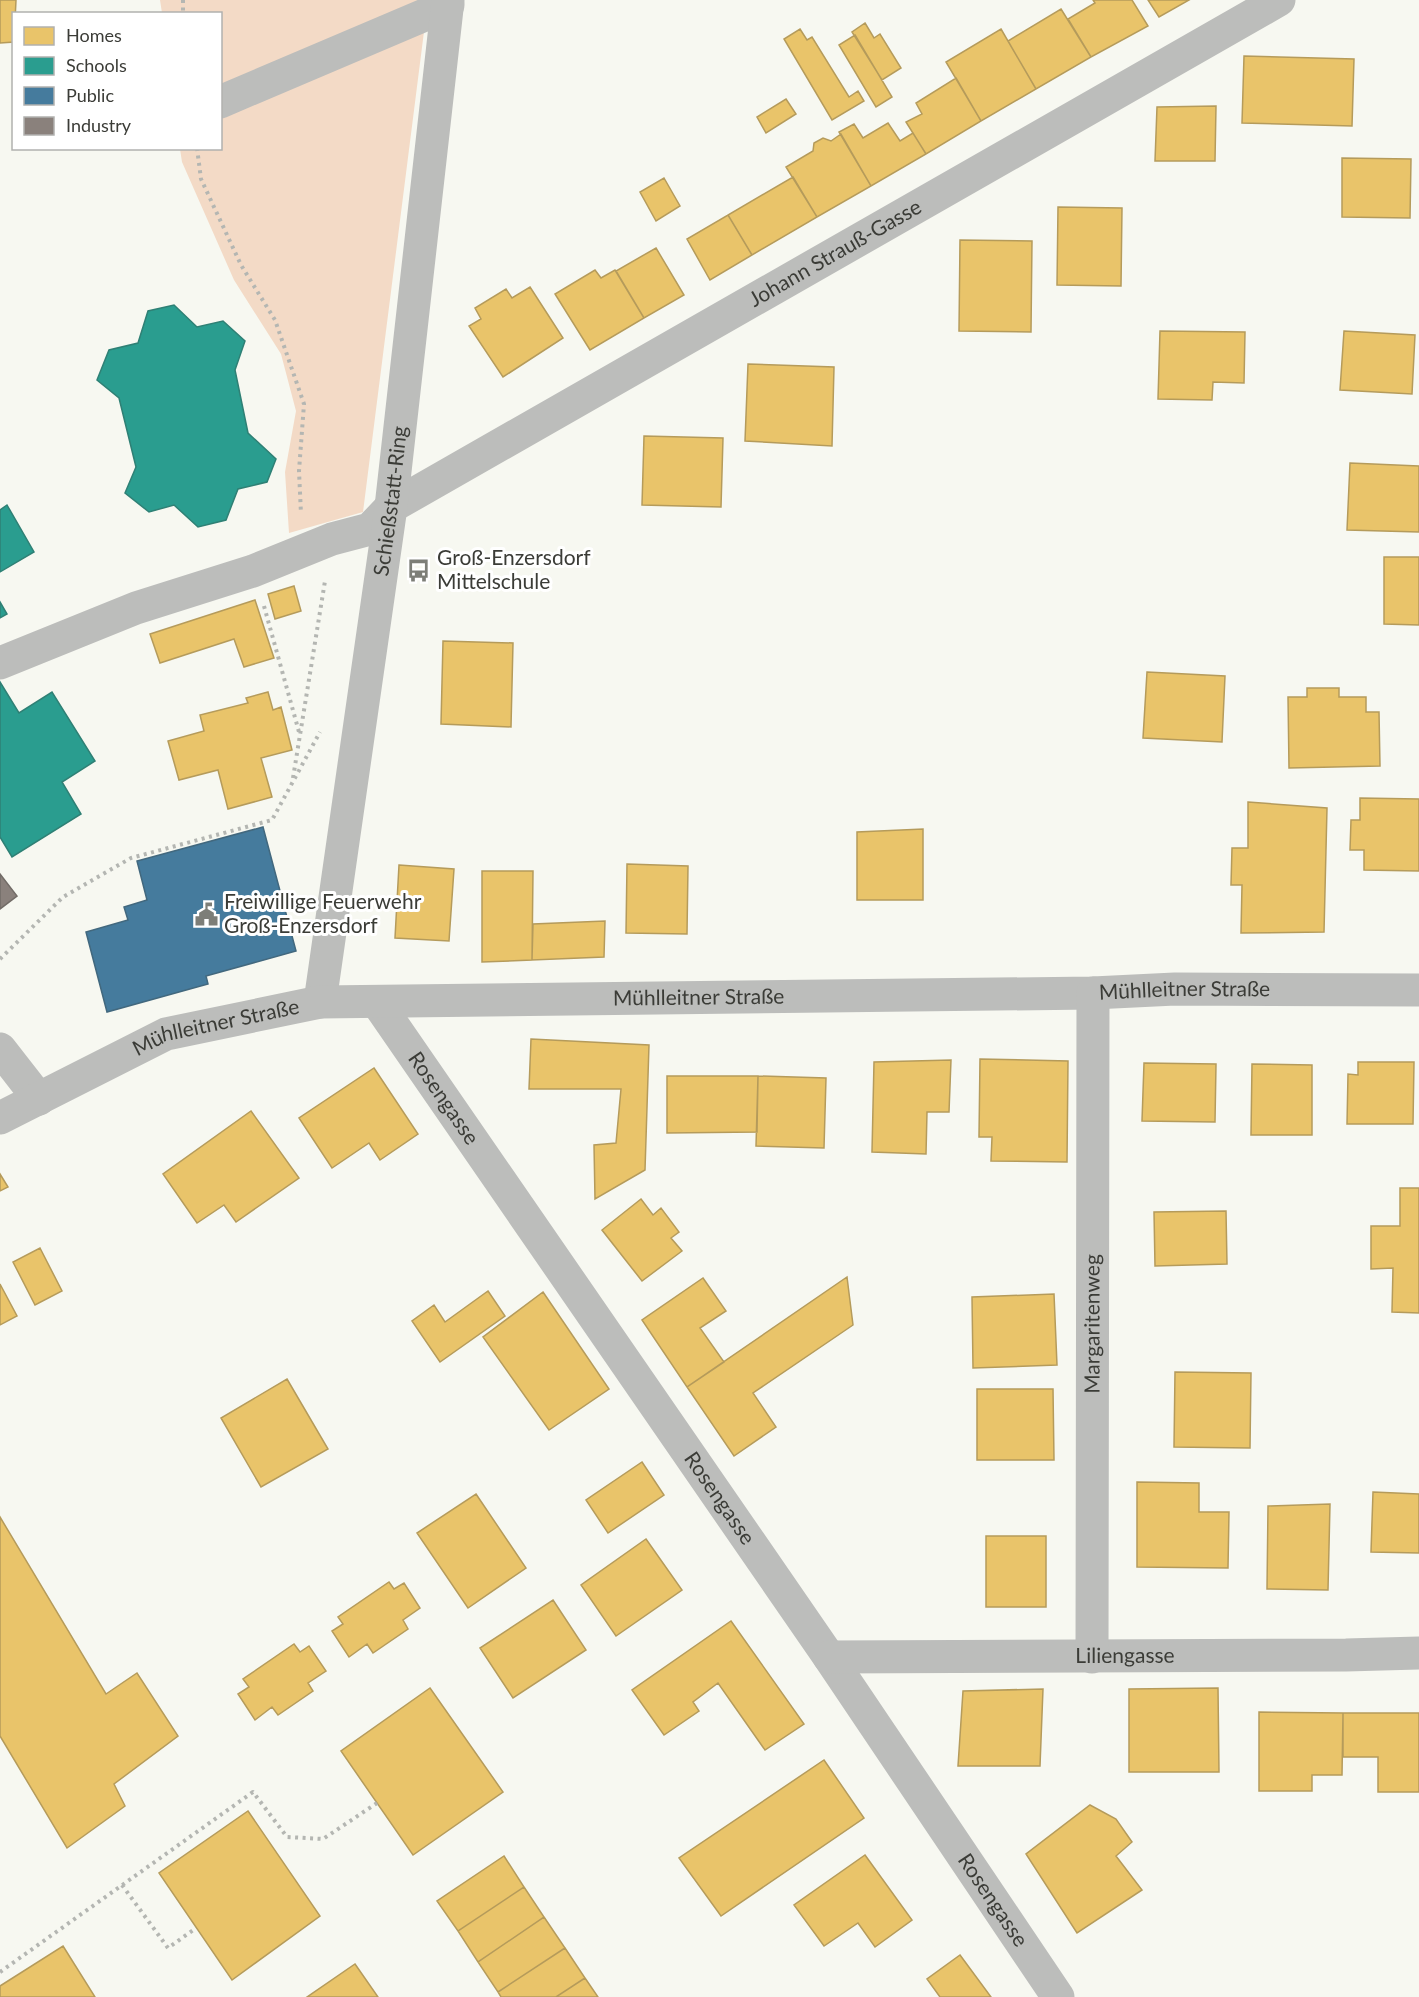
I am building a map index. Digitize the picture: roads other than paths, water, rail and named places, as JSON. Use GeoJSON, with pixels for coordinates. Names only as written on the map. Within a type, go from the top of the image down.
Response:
{"type":"FeatureCollection","features":[{"type":"Feature","properties":{"kind":"street","name":"Johann Strauß-Gasse"},"geometry":{"type":"LineString","coordinates":[[0,663],[136,608],[253,571],[317,545],[370,529],[391,507],[1279,0]]}},
{"type":"Feature","properties":{"kind":"street","name":"Schießstatt-Ring"},"geometry":{"type":"LineString","coordinates":[[320,1002],[391,507],[448,2]]}},
{"type":"Feature","properties":{"kind":"street"},"geometry":{"type":"LineString","coordinates":[[222,101],[448,2]]}},
{"type":"Feature","properties":{"kind":"street","name":"Mühlleitner Straße"},"geometry":{"type":"LineString","coordinates":[[0,1118],[166,1034],[320,1002],[1093,993],[1175,989],[1419,990]]}},
{"type":"Feature","properties":{"kind":"street","name":"Margaritenweg"},"geometry":{"type":"LineString","coordinates":[[1092,1657],[1093,993]]}},
{"type":"Feature","properties":{"kind":"street","name":"Rosengasse"},"geometry":{"type":"LineString","coordinates":[[377,1002],[829,1657],[1058,1997]]}},
{"type":"Feature","properties":{"kind":"street"},"geometry":{"type":"LineString","coordinates":[[0,1049],[39,1099]]}},
{"type":"Feature","properties":{"kind":"street","name":"Liliengasse"},"geometry":{"type":"LineString","coordinates":[[829,1657],[1346,1656],[1419,1653]]}},
{"type":"Feature","properties":{"kind":"place","name":"Groß-Enzersdorf Mittelschule"},"geometry":{"type":"Point","coordinates":[419,570]}},
{"type":"Feature","properties":{"kind":"place","name":"Freiwillige Feuerwehr Groß-Enzersdorf"},"geometry":{"type":"Point","coordinates":[206,914]}}]}
